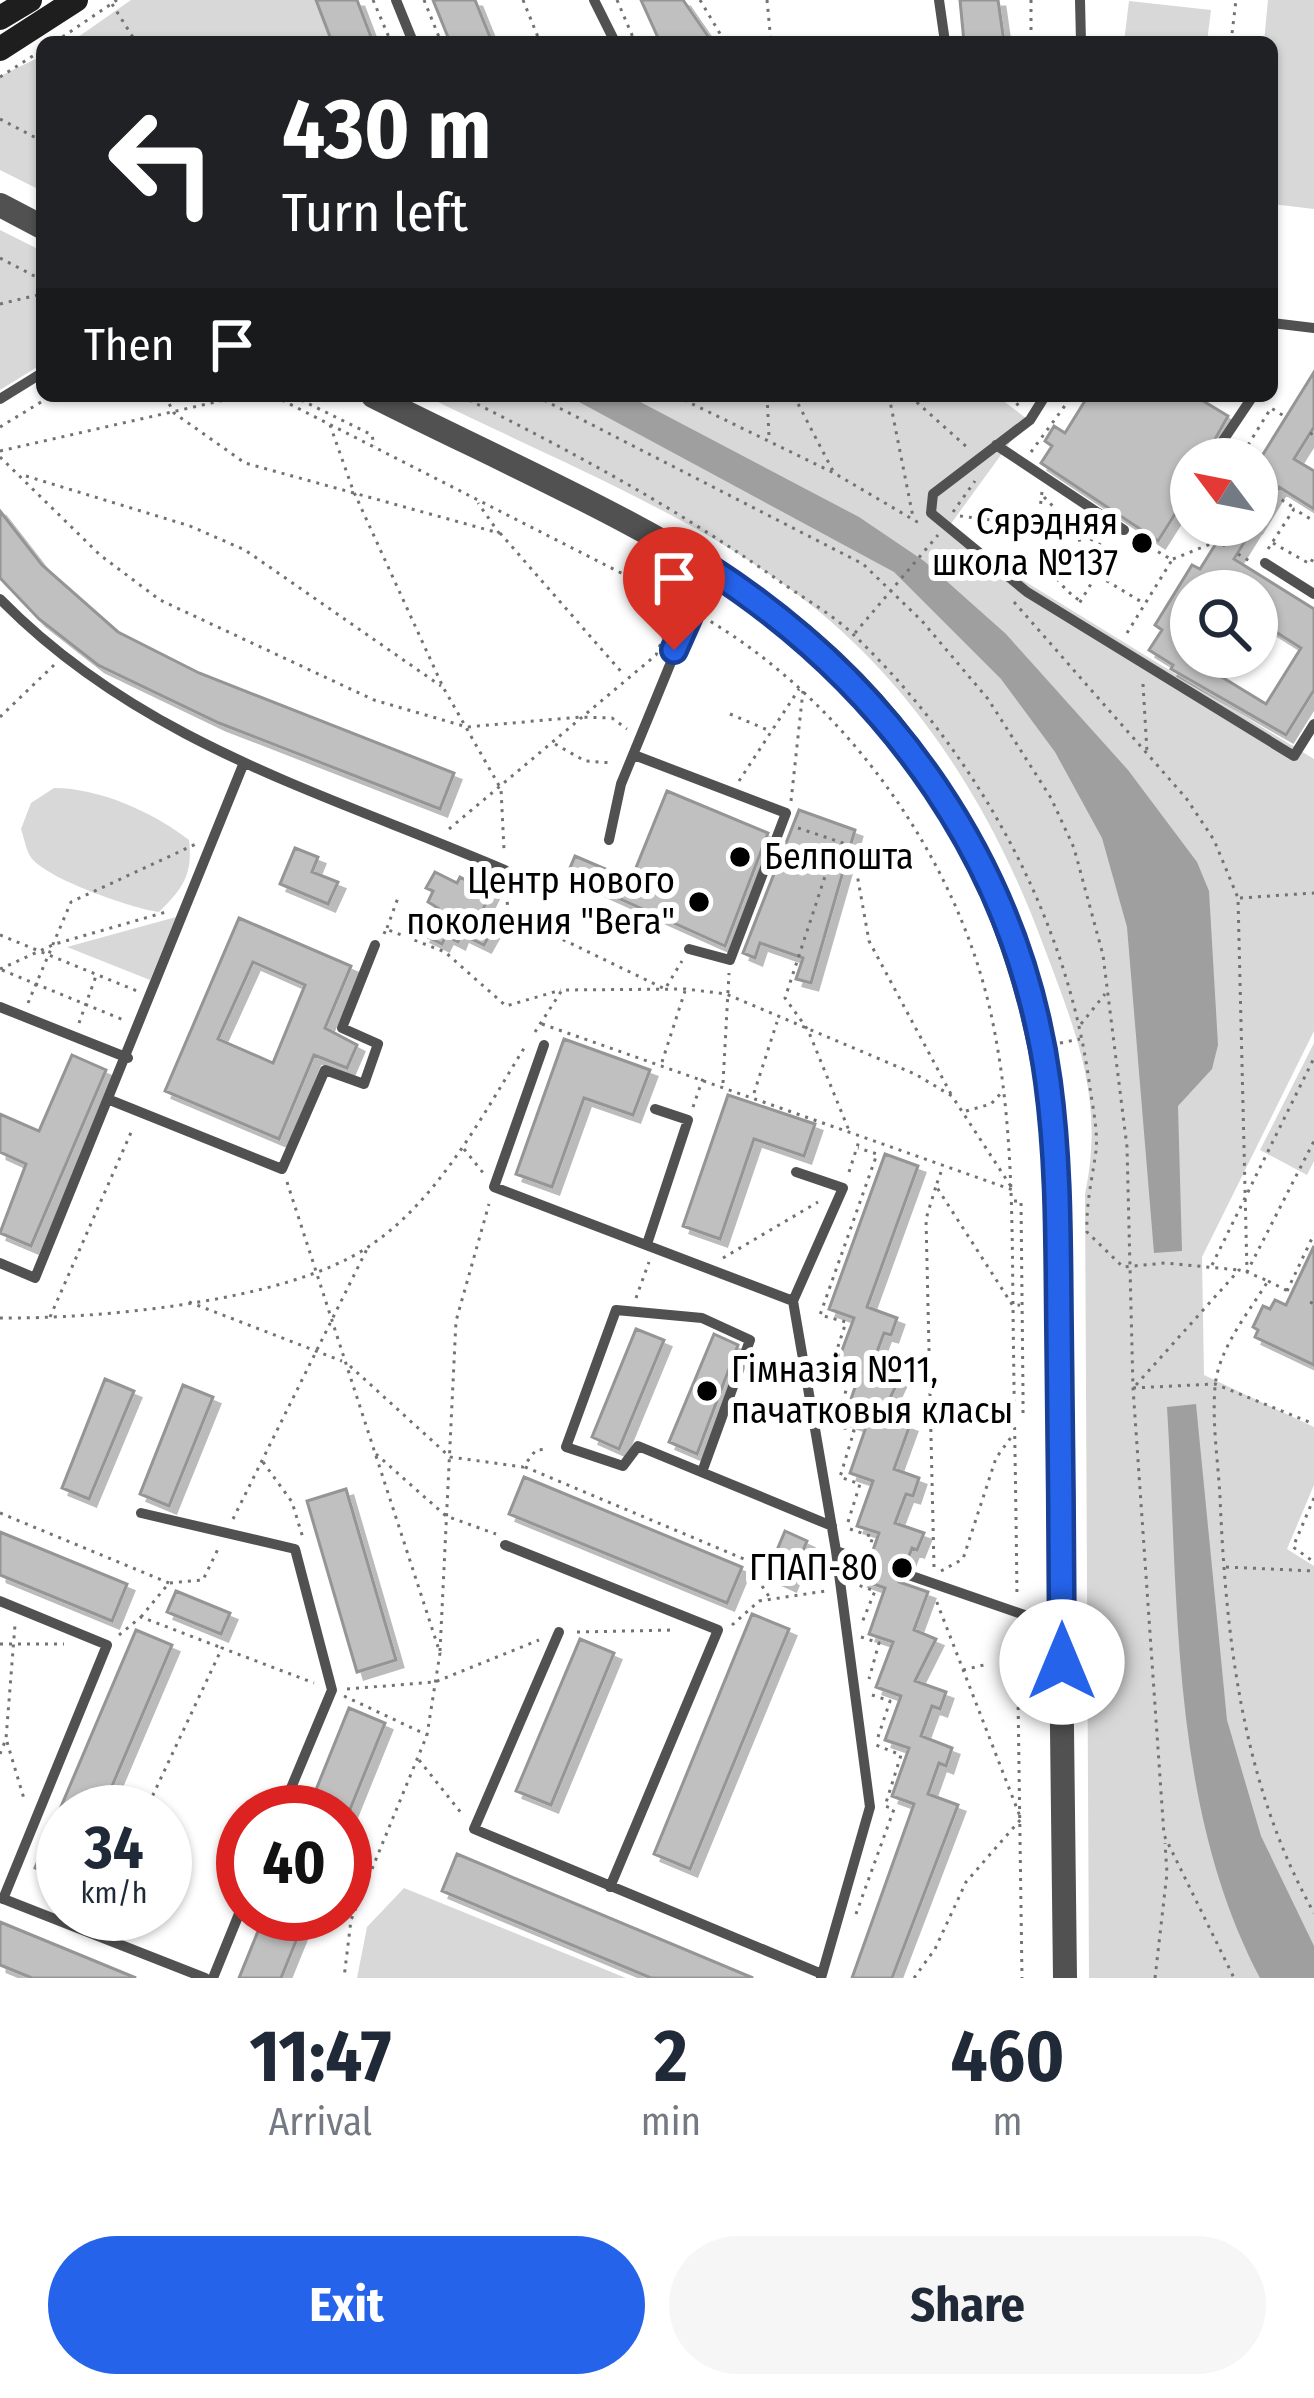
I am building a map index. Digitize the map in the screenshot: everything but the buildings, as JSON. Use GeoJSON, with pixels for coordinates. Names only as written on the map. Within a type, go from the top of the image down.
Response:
{"type":"FeatureCollection","features":[{"type":"Feature","properties":{"kind":"main road"},"geometry":{"type":"LineString","coordinates":[[0,18],[30,0]]}},
{"type":"Feature","properties":{"kind":"main road"},"geometry":{"type":"LineString","coordinates":[[0,49],[76,0]]}},
{"type":"Feature","properties":{"kind":"street"},"geometry":{"type":"LineString","coordinates":[[0,205],[36,224]]}},
{"type":"Feature","properties":{"kind":"street"},"geometry":{"type":"LineString","coordinates":[[385,402],[710,569],[771,610],[829,659],[933,780],[970,841],[998,903],[1042,1047],[1057,1201],[1065,1978]]}},
{"type":"Feature","properties":{"kind":"lane"},"geometry":{"type":"LineString","coordinates":[[396,0],[411,36]]}},
{"type":"Feature","properties":{"kind":"lane"},"geometry":{"type":"LineString","coordinates":[[595,0],[612,36]]}},
{"type":"Feature","properties":{"kind":"lane"},"geometry":{"type":"LineString","coordinates":[[939,0],[944,36]]}},
{"type":"Feature","properties":{"kind":"lane"},"geometry":{"type":"LineString","coordinates":[[1080,0],[1081,36]]}},
{"type":"Feature","properties":{"kind":"lane"},"geometry":{"type":"LineString","coordinates":[[1278,324],[1314,328]]}},
{"type":"Feature","properties":{"kind":"lane"},"geometry":{"type":"LineString","coordinates":[[0,399],[36,377]]}},
{"type":"Feature","properties":{"kind":"lane"},"geometry":{"type":"LineString","coordinates":[[1041,402],[1030,420],[933,494],[931,513],[1027,592],[1294,756],[1314,724]]}},
{"type":"Feature","properties":{"kind":"lane"},"geometry":{"type":"LineString","coordinates":[[1225,438],[1249,402]]}},
{"type":"Feature","properties":{"kind":"lane"},"geometry":{"type":"LineString","coordinates":[[996,445],[1124,530]]}},
{"type":"Feature","properties":{"kind":"lane"},"geometry":{"type":"LineString","coordinates":[[1263,561],[1314,594]]}},
{"type":"Feature","properties":{"kind":"lane"},"geometry":{"type":"LineString","coordinates":[[609,840],[683,605],[710,569]]}},
{"type":"Feature","properties":{"kind":"lane"},"geometry":{"type":"LineString","coordinates":[[0,599],[61,658],[110,694],[243,765],[505,870]]}},
{"type":"Feature","properties":{"kind":"lane"},"geometry":{"type":"LineString","coordinates":[[632,760],[731,793],[784,818],[730,959],[689,949]]}},
{"type":"Feature","properties":{"kind":"lane"},"geometry":{"type":"LineString","coordinates":[[0,1263],[35,1278],[141,1028],[243,765]]}},
{"type":"Feature","properties":{"kind":"lane"},"geometry":{"type":"LineString","coordinates":[[110,1100],[282,1169],[325,1070],[364,1084],[378,1044],[342,1028],[375,945]]}},
{"type":"Feature","properties":{"kind":"lane"},"geometry":{"type":"LineString","coordinates":[[0,1007],[128,1058]]}},
{"type":"Feature","properties":{"kind":"lane"},"geometry":{"type":"LineString","coordinates":[[544,1045],[494,1187],[793,1301]]}},
{"type":"Feature","properties":{"kind":"lane"},"geometry":{"type":"LineString","coordinates":[[651,1246],[688,1120],[655,1109]]}},
{"type":"Feature","properties":{"kind":"lane"},"geometry":{"type":"LineString","coordinates":[[559,1632],[474,1829],[821,1976],[870,1807],[836,1551],[793,1301],[843,1188],[796,1172]]}},
{"type":"Feature","properties":{"kind":"lane"},"geometry":{"type":"LineString","coordinates":[[702,1472],[750,1340],[703,1318],[616,1310],[566,1447],[623,1466],[638,1446],[832,1526]]}},
{"type":"Feature","properties":{"kind":"lane"},"geometry":{"type":"LineString","coordinates":[[141,1513],[295,1549],[332,1690],[292,1785]]}},
{"type":"Feature","properties":{"kind":"lane"},"geometry":{"type":"LineString","coordinates":[[505,1545],[718,1630],[610,1887]]}},
{"type":"Feature","properties":{"kind":"lane"},"geometry":{"type":"LineString","coordinates":[[836,1551],[868,1562]]}},
{"type":"Feature","properties":{"kind":"lane"},"geometry":{"type":"LineString","coordinates":[[903,1573],[1017,1613],[1061,1618]]}},
{"type":"Feature","properties":{"kind":"lane"},"geometry":{"type":"LineString","coordinates":[[0,1600],[106,1645],[49,1785]]}},
{"type":"Feature","properties":{"kind":"lane"},"geometry":{"type":"LineString","coordinates":[[36,1817],[2,1898],[209,1978],[226,1941]]}},
{"type":"Feature","properties":{"kind":"path"},"geometry":{"type":"LineString","coordinates":[[373,0],[388,36]]}},
{"type":"Feature","properties":{"kind":"path"},"geometry":{"type":"LineString","coordinates":[[424,0],[439,36]]}},
{"type":"Feature","properties":{"kind":"path"},"geometry":{"type":"LineString","coordinates":[[523,0],[538,36]]}},
{"type":"Feature","properties":{"kind":"path"},"geometry":{"type":"LineString","coordinates":[[617,0],[632,36]]}},
{"type":"Feature","properties":{"kind":"path"},"geometry":{"type":"LineString","coordinates":[[700,0],[721,36]]}},
{"type":"Feature","properties":{"kind":"path"},"geometry":{"type":"LineString","coordinates":[[767,0],[770,36]]}},
{"type":"Feature","properties":{"kind":"path"},"geometry":{"type":"LineString","coordinates":[[1031,0],[1031,36]]}},
{"type":"Feature","properties":{"kind":"path"},"geometry":{"type":"LineString","coordinates":[[1233,36],[1236,0]]}},
{"type":"Feature","properties":{"kind":"path"},"geometry":{"type":"LineString","coordinates":[[64,36],[115,2],[133,36]]}},
{"type":"Feature","properties":{"kind":"path"},"geometry":{"type":"LineString","coordinates":[[0,77],[36,54]]}},
{"type":"Feature","properties":{"kind":"path"},"geometry":{"type":"LineString","coordinates":[[0,119],[36,138]]}},
{"type":"Feature","properties":{"kind":"path"},"geometry":{"type":"LineString","coordinates":[[0,258],[36,277]]}},
{"type":"Feature","properties":{"kind":"path"},"geometry":{"type":"LineString","coordinates":[[0,304],[36,295]]}},
{"type":"Feature","properties":{"kind":"path"},"geometry":{"type":"LineString","coordinates":[[0,428],[41,402]]}},
{"type":"Feature","properties":{"kind":"path"},"geometry":{"type":"LineString","coordinates":[[168,402],[174,412],[245,463],[499,533]]}},
{"type":"Feature","properties":{"kind":"path"},"geometry":{"type":"LineString","coordinates":[[0,454],[216,402]]}},
{"type":"Feature","properties":{"kind":"path"},"geometry":{"type":"LineString","coordinates":[[286,402],[683,605],[802,688],[886,788],[952,900],[991,1010],[1004,1090],[1013,1201],[1022,1978]]}},
{"type":"Feature","properties":{"kind":"path"},"geometry":{"type":"LineString","coordinates":[[305,402],[372,435],[374,446]]}},
{"type":"Feature","properties":{"kind":"path"},"geometry":{"type":"LineString","coordinates":[[472,402],[676,509],[854,634],[929,720],[994,809],[1044,919],[1080,1025],[1097,1148],[1086,1194],[1087,1232],[1124,1268],[1239,1270],[1289,1293],[1314,1234]]}},
{"type":"Feature","properties":{"kind":"path"},"geometry":{"type":"LineString","coordinates":[[689,402],[834,473],[914,518],[936,538],[854,634]]}},
{"type":"Feature","properties":{"kind":"path"},"geometry":{"type":"LineString","coordinates":[[767,402],[770,440]]}},
{"type":"Feature","properties":{"kind":"path"},"geometry":{"type":"LineString","coordinates":[[797,402],[834,473]]}},
{"type":"Feature","properties":{"kind":"path"},"geometry":{"type":"LineString","coordinates":[[890,402],[914,518]]}},
{"type":"Feature","properties":{"kind":"path"},"geometry":{"type":"LineString","coordinates":[[917,402],[980,458]]}},
{"type":"Feature","properties":{"kind":"path"},"geometry":{"type":"LineString","coordinates":[[1023,463],[1068,402]]}},
{"type":"Feature","properties":{"kind":"path"},"geometry":{"type":"LineString","coordinates":[[1252,438],[1271,408],[1284,416]]}},
{"type":"Feature","properties":{"kind":"path"},"geometry":{"type":"LineString","coordinates":[[329,423],[353,490],[443,687],[501,789],[508,913],[664,989]]}},
{"type":"Feature","properties":{"kind":"path"},"geometry":{"type":"LineString","coordinates":[[0,454],[100,555],[160,600],[374,700],[467,728],[612,718],[642,738]]}},
{"type":"Feature","properties":{"kind":"path"},"geometry":{"type":"LineString","coordinates":[[24,475],[190,526],[245,550],[443,687]]}},
{"type":"Feature","properties":{"kind":"path"},"geometry":{"type":"LineString","coordinates":[[1046,478],[1037,526],[1061,588],[1081,601],[1124,530],[1172,560]]}},
{"type":"Feature","properties":{"kind":"path"},"geometry":{"type":"LineString","coordinates":[[1041,494],[1077,531],[1111,551]]}},
{"type":"Feature","properties":{"kind":"path"},"geometry":{"type":"LineString","coordinates":[[1278,498],[1314,521]]}},
{"type":"Feature","properties":{"kind":"path"},"geometry":{"type":"LineString","coordinates":[[475,499],[499,533],[625,676]]}},
{"type":"Feature","properties":{"kind":"path"},"geometry":{"type":"LineString","coordinates":[[1278,535],[1294,508]]}},
{"type":"Feature","properties":{"kind":"path"},"geometry":{"type":"LineString","coordinates":[[951,514],[1077,531]]}},
{"type":"Feature","properties":{"kind":"path"},"geometry":{"type":"LineString","coordinates":[[1077,531],[1081,557],[1096,575],[1144,604]]}},
{"type":"Feature","properties":{"kind":"path"},"geometry":{"type":"LineString","coordinates":[[1118,647],[1172,560],[1206,546]]}},
{"type":"Feature","properties":{"kind":"path"},"geometry":{"type":"LineString","coordinates":[[1238,554],[1263,561],[1271,546]]}},
{"type":"Feature","properties":{"kind":"path"},"geometry":{"type":"LineString","coordinates":[[1278,546],[1312,565],[1314,556]]}},
{"type":"Feature","properties":{"kind":"path"},"geometry":{"type":"LineString","coordinates":[[1050,568],[1081,557]]}},
{"type":"Feature","properties":{"kind":"path"},"geometry":{"type":"LineString","coordinates":[[1008,596],[1147,754],[1214,840],[1238,898],[1247,1272]]}},
{"type":"Feature","properties":{"kind":"path"},"geometry":{"type":"LineString","coordinates":[[435,840],[501,789],[625,676],[656,655],[683,605]]}},
{"type":"Feature","properties":{"kind":"path"},"geometry":{"type":"LineString","coordinates":[[0,717],[61,658]]}},
{"type":"Feature","properties":{"kind":"path"},"geometry":{"type":"LineString","coordinates":[[1140,661],[1147,754]]}},
{"type":"Feature","properties":{"kind":"path"},"geometry":{"type":"LineString","coordinates":[[731,793],[802,688]]}},
{"type":"Feature","properties":{"kind":"path"},"geometry":{"type":"LineString","coordinates":[[802,688],[794,790],[784,818],[852,846],[868,941],[952,1096],[1012,1190]]}},
{"type":"Feature","properties":{"kind":"path"},"geometry":{"type":"LineString","coordinates":[[730,714],[771,731]]}},
{"type":"Feature","properties":{"kind":"path"},"geometry":{"type":"LineString","coordinates":[[552,742],[585,760],[632,760]]}},
{"type":"Feature","properties":{"kind":"path"},"geometry":{"type":"LineString","coordinates":[[23,1016],[70,902],[217,835]]}},
{"type":"Feature","properties":{"kind":"path"},"geometry":{"type":"LineString","coordinates":[[837,841],[785,998],[808,1030],[851,1135]]}},
{"type":"Feature","properties":{"kind":"path"},"geometry":{"type":"LineString","coordinates":[[1238,898],[1314,893]]}},
{"type":"Feature","properties":{"kind":"path"},"geometry":{"type":"LineString","coordinates":[[375,945],[399,895]]}},
{"type":"Feature","properties":{"kind":"path"},"geometry":{"type":"LineString","coordinates":[[0,969],[55,944],[190,903]]}},
{"type":"Feature","properties":{"kind":"path"},"geometry":{"type":"LineString","coordinates":[[386,929],[445,952],[506,1006],[562,990],[686,988],[726,994],[915,1075],[952,1096]]}},
{"type":"Feature","properties":{"kind":"path"},"geometry":{"type":"LineString","coordinates":[[0,935],[152,997]]}},
{"type":"Feature","properties":{"kind":"path"},"geometry":{"type":"LineString","coordinates":[[664,989],[689,949]]}},
{"type":"Feature","properties":{"kind":"path"},"geometry":{"type":"LineString","coordinates":[[723,1084],[730,959]]}},
{"type":"Feature","properties":{"kind":"path"},"geometry":{"type":"LineString","coordinates":[[0,969],[141,1028]]}},
{"type":"Feature","properties":{"kind":"path"},"geometry":{"type":"LineString","coordinates":[[74,1036],[96,975]]}},
{"type":"Feature","properties":{"kind":"path"},"geometry":{"type":"LineString","coordinates":[[661,1064],[686,988]]}},
{"type":"Feature","properties":{"kind":"path"},"geometry":{"type":"LineString","coordinates":[[0,1318],[49,1318],[187,1301],[319,1272],[368,1247],[412,1208],[462,1148],[562,990]]}},
{"type":"Feature","properties":{"kind":"path"},"geometry":{"type":"LineString","coordinates":[[1080,1025],[1108,991]]}},
{"type":"Feature","properties":{"kind":"path"},"geometry":{"type":"LineString","coordinates":[[754,1095],[778,1020]]}},
{"type":"Feature","properties":{"kind":"path"},"geometry":{"type":"LineString","coordinates":[[540,1023],[754,1095],[859,1140],[1012,1190]]}},
{"type":"Feature","properties":{"kind":"path"},"geometry":{"type":"LineString","coordinates":[[1042,1047],[1082,1039]]}},
{"type":"Feature","properties":{"kind":"path"},"geometry":{"type":"LineString","coordinates":[[1212,1267],[1314,1058]]}},
{"type":"Feature","properties":{"kind":"path"},"geometry":{"type":"LineString","coordinates":[[688,1120],[704,1078]]}},
{"type":"Feature","properties":{"kind":"path"},"geometry":{"type":"LineString","coordinates":[[962,1112],[991,1104],[1004,1090]]}},
{"type":"Feature","properties":{"kind":"path"},"geometry":{"type":"LineString","coordinates":[[49,1318],[140,1112]]}},
{"type":"Feature","properties":{"kind":"path"},"geometry":{"type":"LineString","coordinates":[[706,1268],[843,1188],[859,1140]]}},
{"type":"Feature","properties":{"kind":"path"},"geometry":{"type":"LineString","coordinates":[[1247,1272],[1314,1141]]}},
{"type":"Feature","properties":{"kind":"path"},"geometry":{"type":"LineString","coordinates":[[344,1978],[351,1920],[427,1735],[440,1653],[456,1321],[494,1187],[462,1148]]}},
{"type":"Feature","properties":{"kind":"path"},"geometry":{"type":"LineString","coordinates":[[1306,1157],[1314,1160]]}},
{"type":"Feature","properties":{"kind":"path"},"geometry":{"type":"LineString","coordinates":[[942,1168],[926,1220],[934,1575],[963,1559],[996,1458],[1015,1432]]}},
{"type":"Feature","properties":{"kind":"path"},"geometry":{"type":"LineString","coordinates":[[282,1169],[440,1653]]}},
{"type":"Feature","properties":{"kind":"path"},"geometry":{"type":"LineString","coordinates":[[936,1186],[1013,1306]]}},
{"type":"Feature","properties":{"kind":"path"},"geometry":{"type":"LineString","coordinates":[[1013,1201],[1021,1201],[1023,1413],[1014,1413]]}},
{"type":"Feature","properties":{"kind":"path"},"geometry":{"type":"LineString","coordinates":[[631,1311],[651,1246]]}},
{"type":"Feature","properties":{"kind":"path"},"geometry":{"type":"LineString","coordinates":[[0,1513],[170,1582],[203,1580],[368,1247]]}},
{"type":"Feature","properties":{"kind":"path"},"geometry":{"type":"LineString","coordinates":[[1153,1976],[1167,1873],[1133,1388],[1239,1270]]}},
{"type":"Feature","properties":{"kind":"path"},"geometry":{"type":"LineString","coordinates":[[1268,1281],[1226,1352],[1215,1384],[1223,1567],[1248,1744],[1269,1819],[1314,1913]]}},
{"type":"Feature","properties":{"kind":"path"},"geometry":{"type":"LineString","coordinates":[[187,1301],[346,1363],[450,1457],[524,1467],[744,1558],[770,1599]]}},
{"type":"Feature","properties":{"kind":"path"},"geometry":{"type":"LineString","coordinates":[[1013,1306],[1022,1305]]}},
{"type":"Feature","properties":{"kind":"path"},"geometry":{"type":"LineString","coordinates":[[1133,1388],[1215,1384],[1314,1424]]}},
{"type":"Feature","properties":{"kind":"path"},"geometry":{"type":"LineString","coordinates":[[524,1467],[536,1450],[566,1447]]}},
{"type":"Feature","properties":{"kind":"path"},"geometry":{"type":"LineString","coordinates":[[375,1453],[446,1516],[506,1538],[505,1545]]}},
{"type":"Feature","properties":{"kind":"path"},"geometry":{"type":"LineString","coordinates":[[1314,1498],[1293,1547],[1314,1562]]}},
{"type":"Feature","properties":{"kind":"path"},"geometry":{"type":"LineString","coordinates":[[1223,1567],[1314,1571]]}},
{"type":"Feature","properties":{"kind":"path"},"geometry":{"type":"LineString","coordinates":[[141,1617],[170,1582]]}},
{"type":"Feature","properties":{"kind":"path"},"geometry":{"type":"LineString","coordinates":[[934,1584],[961,1670],[1021,1819]]}},
{"type":"Feature","properties":{"kind":"path"},"geometry":{"type":"LineString","coordinates":[[332,1690],[435,1682],[559,1632],[718,1630],[730,1627],[759,1600],[858,1585]]}},
{"type":"Feature","properties":{"kind":"path"},"geometry":{"type":"LineString","coordinates":[[0,1754],[7,1739],[18,1608]]}},
{"type":"Feature","properties":{"kind":"path"},"geometry":{"type":"LineString","coordinates":[[158,1785],[222,1648],[332,1690],[427,1735]]}},
{"type":"Feature","properties":{"kind":"path"},"geometry":{"type":"LineString","coordinates":[[961,1670],[984,1665]]}},
{"type":"Feature","properties":{"kind":"path"},"geometry":{"type":"LineString","coordinates":[[7,1739],[28,1811],[36,1815]]}},
{"type":"Feature","properties":{"kind":"path"},"geometry":{"type":"LineString","coordinates":[[418,1758],[474,1829]]}},
{"type":"Feature","properties":{"kind":"path"},"geometry":{"type":"LineString","coordinates":[[914,1978],[935,1949],[967,1882],[1021,1819]]}},
{"type":"Feature","properties":{"kind":"path"},"geometry":{"type":"LineString","coordinates":[[1164,1835],[1234,1978]]}},
{"type":"Feature","properties":{"kind":"shaded area"},"geometry":{"type":"Polygon","coordinates":[[[131,0],[316,0],[331,36],[80,36],[131,0]]]}},
{"type":"Feature","properties":{"kind":"shaded area"},"geometry":{"type":"Polygon","coordinates":[[[1268,0],[1314,0],[1314,209],[1278,205],[1278,36],[1265,36],[1268,0]]]}},
{"type":"Feature","properties":{"kind":"shaded area"},"geometry":{"type":"Polygon","coordinates":[[[1129,1],[1211,10],[1208,36],[1125,36],[1129,1]]]}},
{"type":"Feature","properties":{"kind":"shaded area"},"geometry":{"type":"Polygon","coordinates":[[[36,59],[36,188],[0,170],[0,76],[36,59]]]}},
{"type":"Feature","properties":{"kind":"shaded area"},"geometry":{"type":"Polygon","coordinates":[[[0,230],[36,248],[36,368],[0,390],[0,230]]]}},
{"type":"Feature","properties":{"kind":"shaded area"},"geometry":{"type":"Polygon","coordinates":[[[439,402],[1005,402],[1027,419],[950,525],[990,560],[1170,671],[1170,678],[1182,678],[1314,759],[1314,1031],[1202,1257],[1204,1375],[1314,1427],[1314,1485],[1287,1549],[1314,1566],[1314,1978],[1089,1978],[1085,1194],[1092,1128],[1076,1038],[1003,851],[951,760],[920,717],[851,640],[811,605],[768,573],[674,517],[439,402]]]}},
{"type":"Feature","properties":{"kind":"shaded area"},"geometry":{"type":"Polygon","coordinates":[[[579,402],[640,402],[859,517],[924,561],[1006,634],[1128,770],[1197,862],[1209,891],[1218,1045],[1212,1069],[1178,1106],[1182,1251],[1154,1253],[1127,927],[1102,838],[1055,752],[1001,679],[894,572],[579,402]]]}},
{"type":"Feature","properties":{"kind":"shaded area"},"geometry":{"type":"Polygon","coordinates":[[[54,788],[89,792],[125,804],[189,840],[184,880],[159,912],[70,883],[30,856],[21,829],[31,803],[54,788]]]}},
{"type":"Feature","properties":{"kind":"shaded area"},"geometry":{"type":"Polygon","coordinates":[[[176,917],[150,980],[67,947],[176,917]]]}},
{"type":"Feature","properties":{"kind":"shaded area"},"geometry":{"type":"Polygon","coordinates":[[[1314,1043],[1314,1161],[1307,1175],[1260,1150],[1314,1043]]]}},
{"type":"Feature","properties":{"kind":"shaded area"},"geometry":{"type":"Polygon","coordinates":[[[1196,1404],[1227,1720],[1261,1836],[1314,1946],[1314,1978],[1260,1978],[1230,1912],[1194,1772],[1178,1626],[1167,1407],[1196,1404]]]}},
{"type":"Feature","properties":{"kind":"shaded area"},"geometry":{"type":"Polygon","coordinates":[[[404,1888],[626,1978],[357,1978],[364,1941],[372,1941],[372,1922],[404,1888]]]}},
{"type":"Feature","properties":{"kind":"place","name":"Сярэдняя школа №137"},"geometry":{"type":"Point","coordinates":[1142,543]}},
{"type":"Feature","properties":{"kind":"place","name":"Белпошта"},"geometry":{"type":"Point","coordinates":[740,857]}},
{"type":"Feature","properties":{"kind":"place","name":"Центр нового поколения \"Вега\""},"geometry":{"type":"Point","coordinates":[699,902]}},
{"type":"Feature","properties":{"kind":"place","name":"Гімназія №11, пачатковыя класы"},"geometry":{"type":"Point","coordinates":[707,1391]}},
{"type":"Feature","properties":{"kind":"place","name":"ГПАП-80"},"geometry":{"type":"Point","coordinates":[902,1568]}},
{"type":"Feature","properties":{"kind":"route"},"geometry":{"type":"LineString","coordinates":[[674,650],[710,569],[771,610],[849,678],[933,780],[970,841],[998,903],[1036,1019],[1055,1148],[1062,1662]]}}]}
